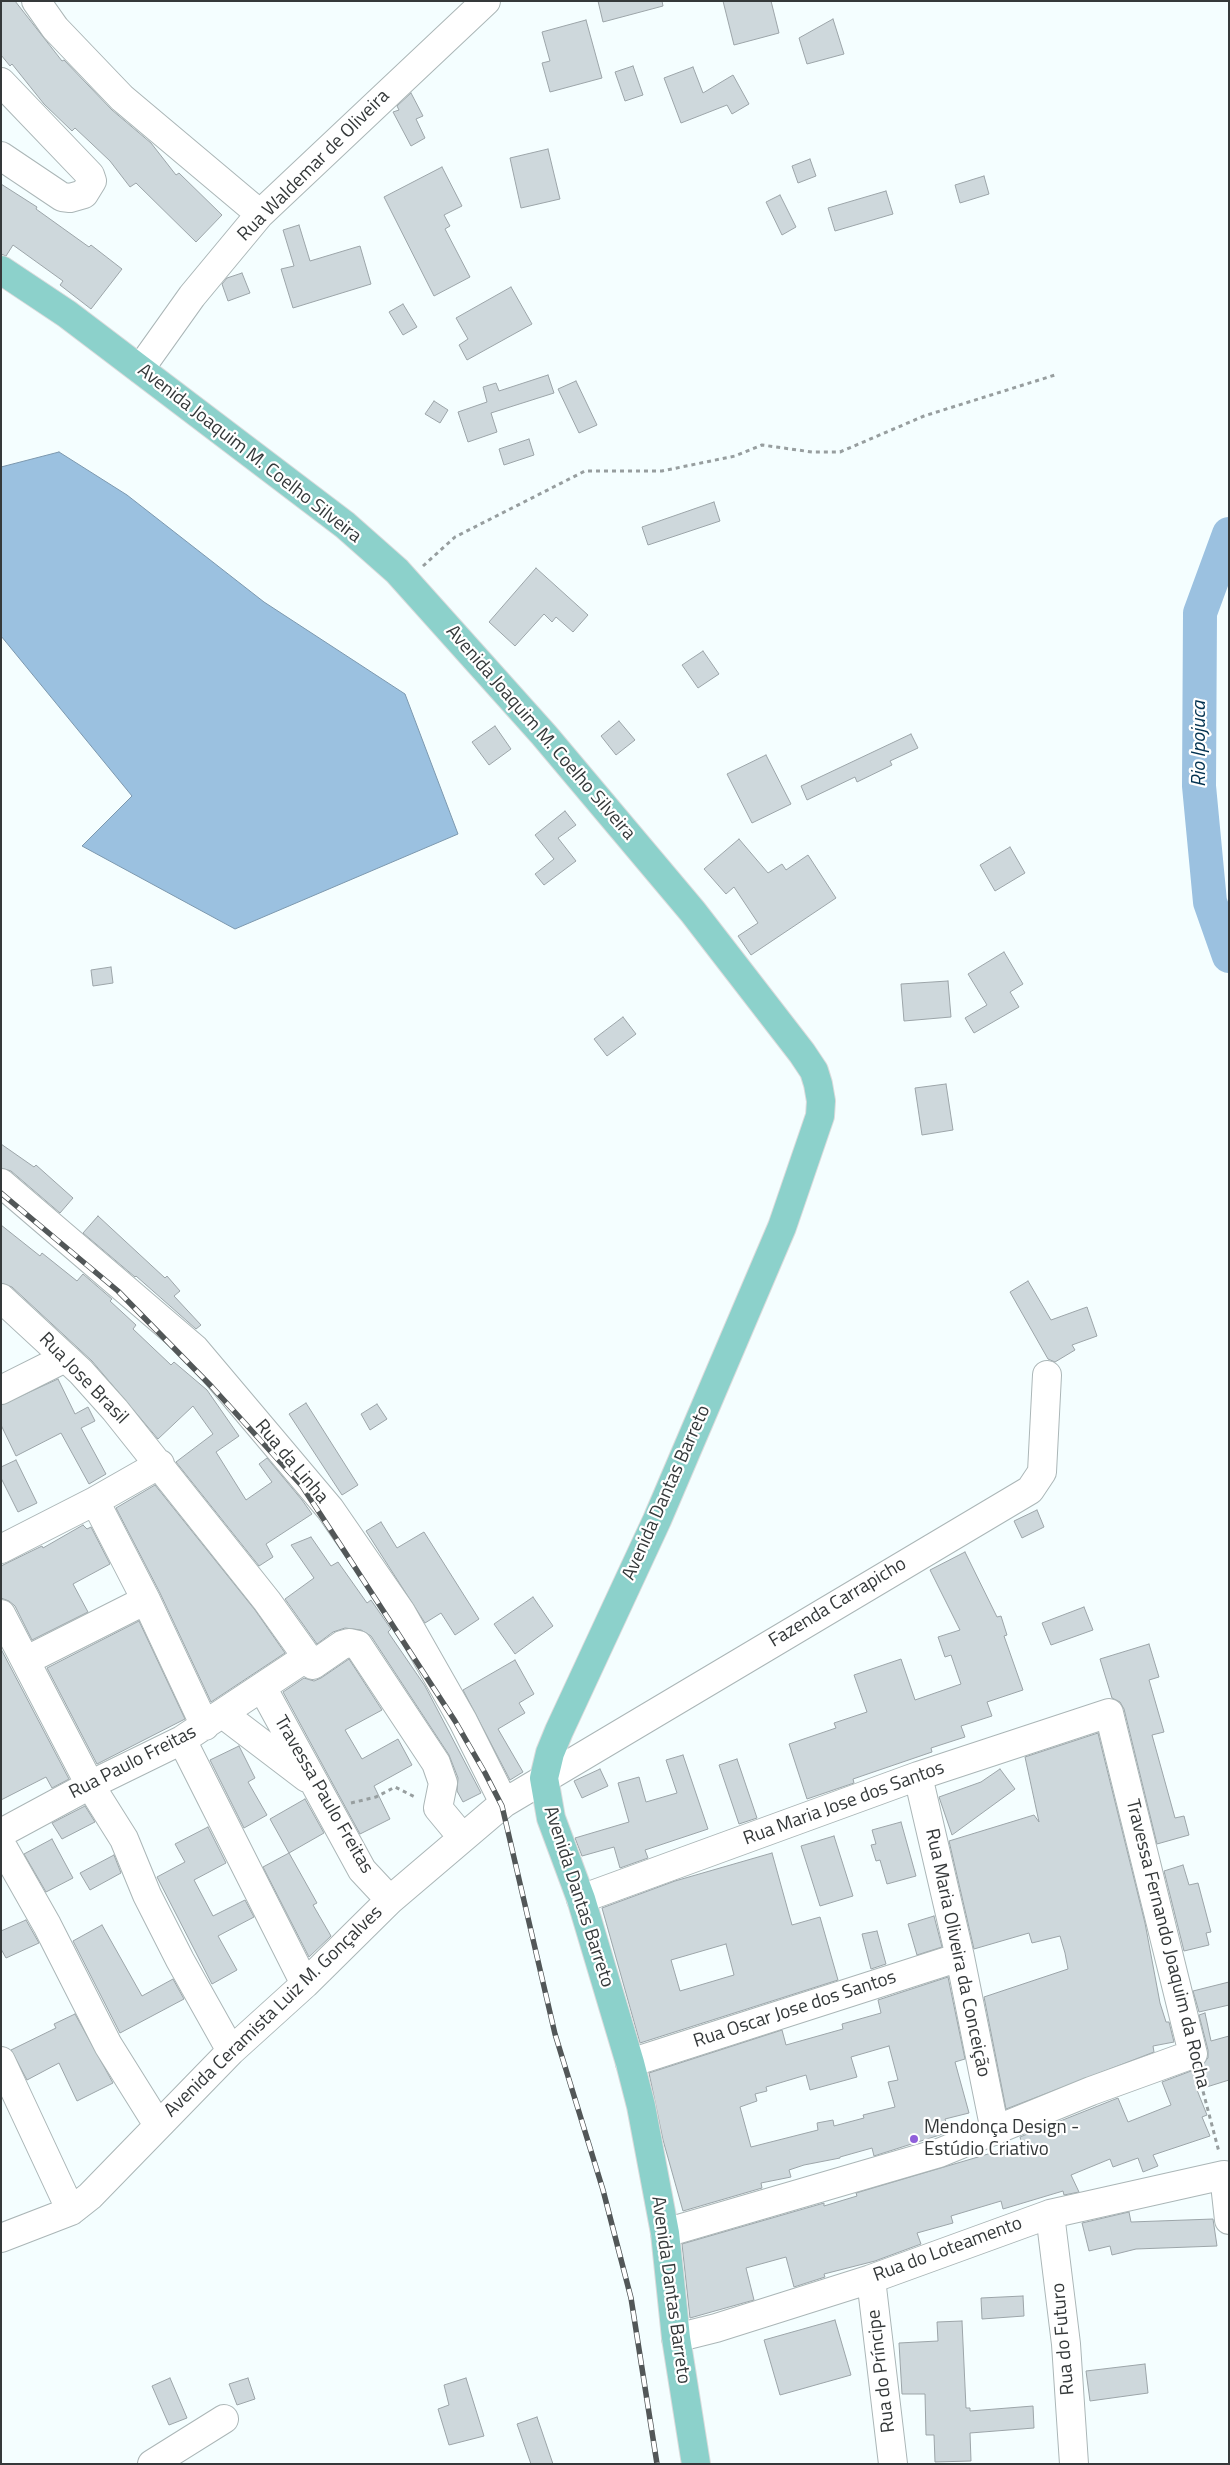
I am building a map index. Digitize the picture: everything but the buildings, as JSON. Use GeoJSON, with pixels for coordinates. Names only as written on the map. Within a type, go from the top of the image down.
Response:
{"type":"FeatureCollection","features":[{"type":"Feature","properties":{"kind":"main road","name":"Avenida Joaquim M. Coelho Silveira"},"geometry":{"type":"LineString","coordinates":[[1,270],[66,314],[345,525],[406,581],[537,727],[694,912],[757,992],[814,1071],[821,1101],[820,1116],[814,1139],[782,1228],[736,1332]]}},
{"type":"Feature","properties":{"kind":"main road","name":"Avenida Dantas Barreto"},"geometry":{"type":"LineString","coordinates":[[696,2464],[676,2338],[665,2233],[630,2063],[581,1899],[551,1818],[545,1795],[544,1778],[556,1738],[657,1520],[736,1332]]}},
{"type":"Feature","properties":{"kind":"street"},"geometry":{"type":"LineString","coordinates":[[36,1],[55,28],[122,98],[260,214]]}},
{"type":"Feature","properties":{"kind":"street","name":"Rua Waldemar de Oliveira"},"geometry":{"type":"LineString","coordinates":[[140,370],[192,296],[260,214],[486,1]]}},
{"type":"Feature","properties":{"kind":"street"},"geometry":{"type":"LineString","coordinates":[[1,82],[90,175],[92,181],[84,194],[70,198],[62,197],[1,156]]}},
{"type":"Feature","properties":{"kind":"street","name":"Rua da Linha"},"geometry":{"type":"LineString","coordinates":[[1,1183],[196,1349],[330,1509],[401,1612],[463,1721],[504,1803]]}},
{"type":"Feature","properties":{"kind":"street","name":"Rua Jose Brasil"},"geometry":{"type":"LineString","coordinates":[[1,1298],[98,1391],[160,1464],[267,1601],[307,1657]]}},
{"type":"Feature","properties":{"kind":"street"},"geometry":{"type":"LineString","coordinates":[[1,1390],[65,1358]]}},
{"type":"Feature","properties":{"kind":"street","name":"Fazenda Carrapicho"},"geometry":{"type":"LineString","coordinates":[[544,1778],[1030,1490],[1042,1472],[1047,1376]]}},
{"type":"Feature","properties":{"kind":"street"},"geometry":{"type":"LineString","coordinates":[[1,1549],[95,1501],[160,1464]]}},
{"type":"Feature","properties":{"kind":"street"},"geometry":{"type":"LineString","coordinates":[[95,1501],[146,1600],[203,1726],[305,1984]]}},
{"type":"Feature","properties":{"kind":"street"},"geometry":{"type":"LineString","coordinates":[[27,1660],[146,1600]]}},
{"type":"Feature","properties":{"kind":"street"},"geometry":{"type":"LineString","coordinates":[[1,1614],[27,1660],[90,1785],[124,1839],[147,1895],[180,1960],[231,2052]]}},
{"type":"Feature","properties":{"kind":"street"},"geometry":{"type":"LineString","coordinates":[[307,1657],[313,1665],[342,1645],[349,1643],[358,1645],[436,1763],[442,1783],[438,1808],[462,1837]]}},
{"type":"Feature","properties":{"kind":"street","name":"Rua Paulo Freitas"},"geometry":{"type":"LineString","coordinates":[[1,1833],[203,1726],[307,1657]]}},
{"type":"Feature","properties":{"kind":"street","name":"Travessa Paulo Freitas"},"geometry":{"type":"LineString","coordinates":[[262,1687],[362,1870],[390,1900]]}},
{"type":"Feature","properties":{"kind":"street","name":"Rua Maria Jose dos Santos"},"geometry":{"type":"LineString","coordinates":[[581,1899],[918,1776],[1109,1713]]}},
{"type":"Feature","properties":{"kind":"street","name":"Travessa Fernando Joaquim da Rocha"},"geometry":{"type":"LineString","coordinates":[[1109,1713],[1193,2054]]}},
{"type":"Feature","properties":{"kind":"street"},"geometry":{"type":"LineString","coordinates":[[203,1726],[321,1794]]}},
{"type":"Feature","properties":{"kind":"street","name":"Rua Maria Oliveira da Conceição"},"geometry":{"type":"LineString","coordinates":[[918,1776],[960,1957],[994,2131]]}},
{"type":"Feature","properties":{"kind":"street","name":"Avenida Ceramista Luiz M. Gonçalves"},"geometry":{"type":"LineString","coordinates":[[1,2238],[71,2211],[90,2196],[231,2052],[305,1984],[390,1900],[504,1803],[544,1778]]}},
{"type":"Feature","properties":{"kind":"street"},"geometry":{"type":"LineString","coordinates":[[1,1844],[47,1925],[108,2044],[158,2125]]}},
{"type":"Feature","properties":{"kind":"street","name":"Rua Oscar Jose dos Santos"},"geometry":{"type":"LineString","coordinates":[[630,2063],[960,1957]]}},
{"type":"Feature","properties":{"kind":"street"},"geometry":{"type":"LineString","coordinates":[[665,2233],[939,2153],[1091,2091],[1193,2054]]}},
{"type":"Feature","properties":{"kind":"street"},"geometry":{"type":"LineString","coordinates":[[1,2061],[71,2211]]}},
{"type":"Feature","properties":{"kind":"street"},"geometry":{"type":"LineString","coordinates":[[1224,2175],[1229,2220]]}},
{"type":"Feature","properties":{"kind":"street","name":"Rua do Loteamento"},"geometry":{"type":"LineString","coordinates":[[676,2338],[716,2328],[871,2279],[948,2249],[1050,2214],[1224,2175]]}},
{"type":"Feature","properties":{"kind":"street","name":"Rua do Futuro"},"geometry":{"type":"LineString","coordinates":[[1050,2214],[1066,2344],[1074,2464]]}},
{"type":"Feature","properties":{"kind":"street","name":"Rua do Príncipe"},"geometry":{"type":"LineString","coordinates":[[871,2279],[893,2464]]}},
{"type":"Feature","properties":{"kind":"street"},"geometry":{"type":"LineString","coordinates":[[152,2464],[224,2418]]}},
{"type":"Feature","properties":{"kind":"path"},"geometry":{"type":"LineString","coordinates":[[406,581],[455,537],[585,471],[662,471],[735,456],[762,445],[812,452],[840,452],[924,416],[1055,375]]}},
{"type":"Feature","properties":{"kind":"path"},"geometry":{"type":"LineString","coordinates":[[321,1794],[344,1805],[365,1801],[395,1787]]}},
{"type":"Feature","properties":{"kind":"path","name":"Travessa Fernando Joaquim da Rocha"},"geometry":{"type":"LineString","coordinates":[[1193,2054],[1212,2120],[1224,2175]]}},
{"type":"Feature","properties":{"kind":"water"},"geometry":{"type":"Polygon","coordinates":[[[59,452],[127,495],[264,602],[405,694],[458,834],[235,929],[82,846],[132,796],[1,636],[1,467],[59,452]]]}},
{"type":"Feature","properties":{"kind":"waterway","name":"Rio Ipojuca"},"geometry":{"type":"LineString","coordinates":[[1229,534],[1200,613],[1199,786],[1210,902],[1229,956]]}},
{"type":"Feature","properties":{"kind":"railway"},"geometry":{"type":"LineString","coordinates":[[1,1193],[118,1291],[212,1387],[302,1486],[455,1721],[485,1773],[502,1806],[555,2034],[603,2190],[631,2298],[657,2464]]}},
{"type":"Feature","properties":{"kind":"place","name":"Mendonça Design - Estúdio Criativo"},"geometry":{"type":"Point","coordinates":[914,2139]}}]}
